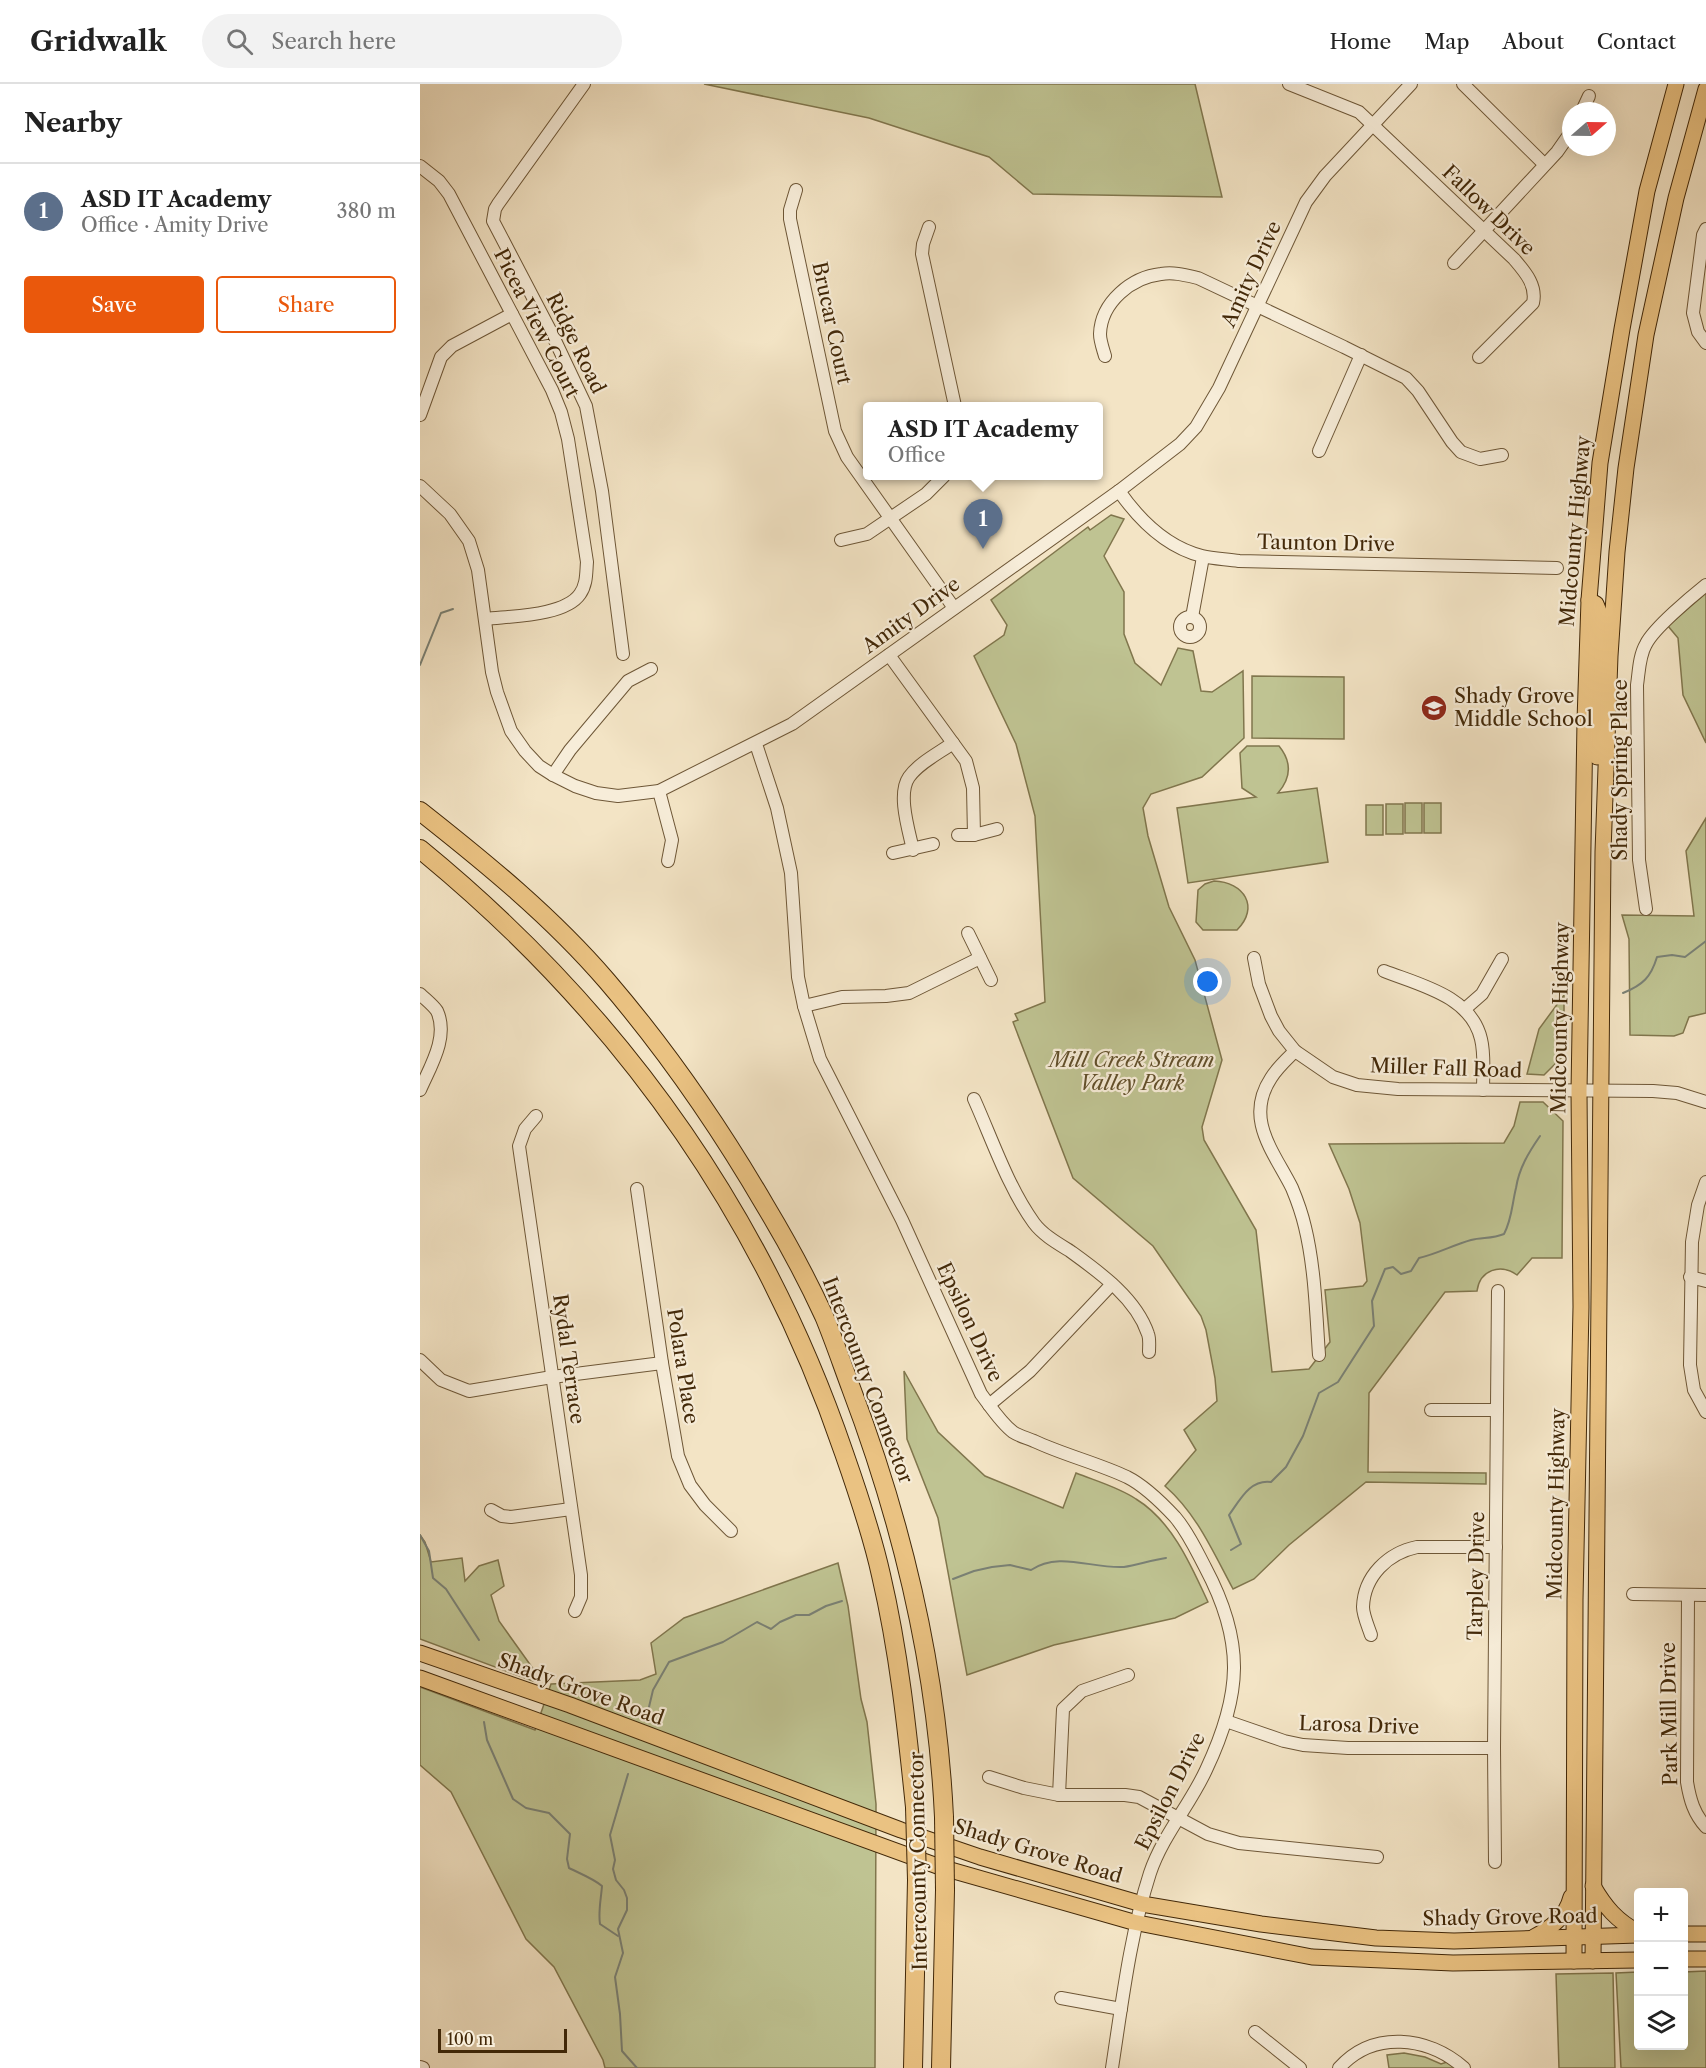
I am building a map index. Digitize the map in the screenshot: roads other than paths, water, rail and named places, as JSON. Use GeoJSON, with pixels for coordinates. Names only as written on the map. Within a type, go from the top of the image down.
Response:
{"type":"FeatureCollection","features":[{"type":"Feature","properties":{"kind":"highway"},"geometry":{"type":"LineString","coordinates":[[420,801],[492,868]]}},
{"type":"Feature","properties":{"kind":"highway","name":"Intercounty Connector"},"geometry":{"type":"LineString","coordinates":[[420,811],[492,868],[606,980],[692,1091],[739,1160],[785,1240],[824,1316],[871,1442],[892,1507],[912,1582],[928,1660],[941,1759],[944,1817],[942,2068]]}},
{"type":"Feature","properties":{"kind":"highway","name":"Intercounty Connector"},"geometry":{"type":"LineString","coordinates":[[420,849],[454,877],[557,975],[619,1046],[657,1095],[724,1192],[778,1291],[811,1363],[835,1425],[872,1538],[897,1655],[915,1807],[917,1880],[913,2068]]}},
{"type":"Feature","properties":{"kind":"main road","name":"Midcounty Highway"},"geometry":{"type":"LineString","coordinates":[[1574,1961],[1575,1612],[1581,1307],[1579,1092],[1589,600],[1600,463],[1622,329],[1647,191],[1676,84]]}},
{"type":"Feature","properties":{"kind":"main road","name":"Midcounty Highway"},"geometry":{"type":"LineString","coordinates":[[1593,1961],[1603,852],[1611,645],[1617,552],[1626,468],[1646,335],[1676,198],[1706,88]]}},
{"type":"Feature","properties":{"kind":"main road"},"geometry":{"type":"LineString","coordinates":[[1589,600],[1596,604],[1600,614],[1597,695],[1598,836],[1603,852]]}},
{"type":"Feature","properties":{"kind":"main road","name":"Shady Grove Road"},"geometry":{"type":"LineString","coordinates":[[420,1653],[570,1705],[969,1853],[1140,1913],[1376,1938],[1454,1941],[1634,1934]]}},
{"type":"Feature","properties":{"kind":"main road","name":"Shady Grove Road"},"geometry":{"type":"LineString","coordinates":[[420,1678],[940,1867],[1140,1913],[1312,1957],[1453,1963],[1634,1960]]}},
{"type":"Feature","properties":{"kind":"main road"},"geometry":{"type":"LineString","coordinates":[[1593,1885],[1615,1917],[1634,1931]]}},
{"type":"Feature","properties":{"kind":"main road"},"geometry":{"type":"LineString","coordinates":[[1531,1938],[1546,1930],[1564,1913],[1570,1903],[1574,1887]]}},
{"type":"Feature","properties":{"kind":"main road"},"geometry":{"type":"LineString","coordinates":[[1688,1934],[1706,1934]]}},
{"type":"Feature","properties":{"kind":"main road"},"geometry":{"type":"LineString","coordinates":[[1688,1959],[1706,1959]]}},
{"type":"Feature","properties":{"kind":"street","name":"Ridge Road"},"geometry":{"type":"LineString","coordinates":[[584,84],[498,204],[493,222],[551,332],[586,406],[608,534],[623,654]]}},
{"type":"Feature","properties":{"kind":"street","name":"Fallow Drive"},"geometry":{"type":"LineString","coordinates":[[1289,84],[1352,107],[1514,259],[1533,284],[1535,296],[1533,303],[1479,357]]}},
{"type":"Feature","properties":{"kind":"street","name":"Amity Drive"},"geometry":{"type":"LineString","coordinates":[[420,486],[450,514],[469,541],[478,570],[492,672],[503,712],[511,731],[525,751],[539,766],[575,786],[607,794],[638,795],[658,791],[792,724],[1119,491],[1180,444],[1196,427],[1220,388],[1306,202],[1325,176],[1411,84]]}},
{"type":"Feature","properties":{"kind":"street"},"geometry":{"type":"LineString","coordinates":[[1463,84],[1544,164]]}},
{"type":"Feature","properties":{"kind":"street"},"geometry":{"type":"LineString","coordinates":[[1586,102],[1588,96]]}},
{"type":"Feature","properties":{"kind":"street"},"geometry":{"type":"LineString","coordinates":[[1454,263],[1562,145]]}},
{"type":"Feature","properties":{"kind":"street","name":"Picea View Court"},"geometry":{"type":"LineString","coordinates":[[420,166],[439,181],[449,194],[552,390],[565,425],[587,562],[586,582],[581,593],[567,605],[535,613],[486,619]]}},
{"type":"Feature","properties":{"kind":"street","name":"Brucar Court"},"geometry":{"type":"LineString","coordinates":[[796,190],[790,210],[790,219],[835,431],[847,457],[863,479]]}},
{"type":"Feature","properties":{"kind":"street"},"geometry":{"type":"LineString","coordinates":[[930,227],[922,244],[922,254],[954,402]]}},
{"type":"Feature","properties":{"kind":"street"},"geometry":{"type":"LineString","coordinates":[[1706,229],[1703,235],[1693,313],[1698,332],[1706,343]]}},
{"type":"Feature","properties":{"kind":"street"},"geometry":{"type":"LineString","coordinates":[[1105,356],[1100,337],[1101,327],[1115,298],[1130,285],[1144,277],[1162,273],[1177,273],[1198,278],[1406,378],[1418,391],[1461,452],[1480,459],[1502,455]]}},
{"type":"Feature","properties":{"kind":"street"},"geometry":{"type":"LineString","coordinates":[[420,415],[441,357],[448,350],[512,314]]}},
{"type":"Feature","properties":{"kind":"street"},"geometry":{"type":"LineString","coordinates":[[1318,451],[1361,355]]}},
{"type":"Feature","properties":{"kind":"street","name":"Brucar Court"},"geometry":{"type":"LineString","coordinates":[[864,480],[954,608]]}},
{"type":"Feature","properties":{"kind":"street"},"geometry":{"type":"LineString","coordinates":[[841,540],[867,534],[926,494],[940,480]]}},
{"type":"Feature","properties":{"kind":"street","name":"Taunton Drive"},"geometry":{"type":"LineString","coordinates":[[1119,491],[1131,508],[1153,531],[1179,548],[1203,557],[1239,561],[1557,568]]}},
{"type":"Feature","properties":{"kind":"street"},"geometry":{"type":"LineString","coordinates":[[1192,617],[1203,557]]}},
{"type":"Feature","properties":{"kind":"street","name":"Shady Spring Place"},"geometry":{"type":"LineString","coordinates":[[1646,909],[1639,860],[1637,685],[1640,660],[1646,643],[1668,619],[1706,585]]}},
{"type":"Feature","properties":{"kind":"street"},"geometry":{"type":"LineString","coordinates":[[890,655],[966,761],[971,774],[974,835]]}},
{"type":"Feature","properties":{"kind":"street"},"geometry":{"type":"LineString","coordinates":[[553,775],[570,750],[628,681],[651,669]]}},
{"type":"Feature","properties":{"kind":"street"},"geometry":{"type":"LineString","coordinates":[[913,850],[903,792],[908,778],[917,768],[953,743]]}},
{"type":"Feature","properties":{"kind":"street","name":"Epsilon Drive"},"geometry":{"type":"LineString","coordinates":[[756,744],[777,808],[791,873],[798,977],[820,1059],[902,1220],[974,1380],[989,1405],[1014,1432],[1046,1447],[1128,1478],[1159,1500],[1183,1526],[1217,1589],[1230,1625],[1235,1677],[1226,1721],[1206,1771],[1166,1838],[1151,1871],[1140,1913],[1112,2068]]}},
{"type":"Feature","properties":{"kind":"street"},"geometry":{"type":"LineString","coordinates":[[658,791],[672,840],[668,861]]}},
{"type":"Feature","properties":{"kind":"street"},"geometry":{"type":"LineString","coordinates":[[958,835],[974,835],[997,829]]}},
{"type":"Feature","properties":{"kind":"street"},"geometry":{"type":"LineString","coordinates":[[893,854],[933,844]]}},
{"type":"Feature","properties":{"kind":"street"},"geometry":{"type":"LineString","coordinates":[[968,933],[992,980]]}},
{"type":"Feature","properties":{"kind":"street"},"geometry":{"type":"LineString","coordinates":[[804,1006],[842,997],[909,993],[980,958]]}},
{"type":"Feature","properties":{"kind":"street","name":"Miller Fall Road"},"geometry":{"type":"LineString","coordinates":[[1254,958],[1259,984],[1279,1031],[1295,1050],[1333,1077],[1357,1085],[1398,1089],[1579,1092],[1602,1090],[1677,1093],[1706,1102]]}},
{"type":"Feature","properties":{"kind":"street"},"geometry":{"type":"LineString","coordinates":[[1466,1008],[1482,994],[1502,959]]}},
{"type":"Feature","properties":{"kind":"street"},"geometry":{"type":"LineString","coordinates":[[1384,971],[1444,995],[1466,1008],[1482,1041],[1483,1090]]}},
{"type":"Feature","properties":{"kind":"street"},"geometry":{"type":"LineString","coordinates":[[420,993],[436,1011],[441,1029],[436,1051],[420,1090]]}},
{"type":"Feature","properties":{"kind":"street"},"geometry":{"type":"LineString","coordinates":[[1295,1050],[1270,1078],[1262,1099],[1260,1114],[1266,1143],[1292,1189],[1305,1227],[1319,1355]]}},
{"type":"Feature","properties":{"kind":"street"},"geometry":{"type":"LineString","coordinates":[[974,1098],[1017,1194],[1035,1223],[1045,1234],[1095,1269],[1112,1284],[1134,1309],[1149,1335],[1149,1352]]}},
{"type":"Feature","properties":{"kind":"street","name":"Rydal Terrace"},"geometry":{"type":"LineString","coordinates":[[536,1116],[525,1129],[519,1146],[581,1575],[580,1597],[575,1611]]}},
{"type":"Feature","properties":{"kind":"street"},"geometry":{"type":"LineString","coordinates":[[1706,1182],[1698,1205],[1692,1242],[1690,1277],[1690,1365],[1694,1390],[1706,1412]]}},
{"type":"Feature","properties":{"kind":"street","name":"Polara Place"},"geometry":{"type":"LineString","coordinates":[[637,1189],[678,1456],[690,1485],[705,1505],[731,1531]]}},
{"type":"Feature","properties":{"kind":"street"},"geometry":{"type":"LineString","coordinates":[[1690,1277],[1706,1281]]}},
{"type":"Feature","properties":{"kind":"street"},"geometry":{"type":"LineString","coordinates":[[989,1405],[1030,1371],[1112,1284]]}},
{"type":"Feature","properties":{"kind":"street","name":"Tarpley Drive"},"geometry":{"type":"LineString","coordinates":[[1495,1862],[1498,1291]]}},
{"type":"Feature","properties":{"kind":"street"},"geometry":{"type":"LineString","coordinates":[[420,1360],[441,1380],[469,1391],[552,1377],[662,1363]]}},
{"type":"Feature","properties":{"kind":"street"},"geometry":{"type":"LineString","coordinates":[[1431,1410],[1497,1410]]}},
{"type":"Feature","properties":{"kind":"street"},"geometry":{"type":"LineString","coordinates":[[491,1510],[502,1516],[511,1517],[571,1509]]}},
{"type":"Feature","properties":{"kind":"street"},"geometry":{"type":"LineString","coordinates":[[1371,1635],[1363,1609],[1365,1595],[1368,1582],[1383,1562],[1406,1549],[1417,1547],[1496,1547]]}},
{"type":"Feature","properties":{"kind":"street"},"geometry":{"type":"LineString","coordinates":[[1633,1594],[1706,1595]]}},
{"type":"Feature","properties":{"kind":"street","name":"Park Mill Drive"},"geometry":{"type":"LineString","coordinates":[[1688,1595],[1687,1782],[1690,1801],[1706,1827]]}},
{"type":"Feature","properties":{"kind":"street"},"geometry":{"type":"LineString","coordinates":[[1059,1795],[1063,1709],[1082,1691],[1128,1675]]}},
{"type":"Feature","properties":{"kind":"street","name":"Larosa Drive"},"geometry":{"type":"LineString","coordinates":[[1226,1721],[1284,1741],[1303,1745],[1348,1748],[1494,1748]]}},
{"type":"Feature","properties":{"kind":"street"},"geometry":{"type":"LineString","coordinates":[[990,1777],[1024,1788],[1059,1795],[1139,1797],[1208,1834],[1239,1843],[1377,1857]]}},
{"type":"Feature","properties":{"kind":"street"},"geometry":{"type":"LineString","coordinates":[[1060,1998],[1121,2009]]}},
{"type":"Feature","properties":{"kind":"street"},"geometry":{"type":"LineString","coordinates":[[1255,2032],[1300,2068]]}},
{"type":"Feature","properties":{"kind":"street"},"geometry":{"type":"LineString","coordinates":[[1339,2068],[1358,2052],[1373,2045],[1405,2041],[1437,2049],[1452,2057],[1464,2068]]}},
{"type":"Feature","properties":{"kind":"waterway"},"geometry":{"type":"LineString","coordinates":[[420,665],[441,613],[453,609]]}},
{"type":"Feature","properties":{"kind":"waterway"},"geometry":{"type":"LineString","coordinates":[[1623,993],[1645,980],[1657,957],[1672,955],[1685,957],[1706,941]]}},
{"type":"Feature","properties":{"kind":"waterway"},"geometry":{"type":"LineString","coordinates":[[1231,1550],[1241,1544],[1229,1515],[1251,1487],[1271,1482],[1286,1467],[1303,1436],[1319,1393],[1338,1382],[1374,1326],[1372,1301],[1385,1269],[1393,1267],[1401,1274],[1411,1271],[1419,1258],[1471,1240],[1504,1234],[1519,1174],[1540,1136]]}},
{"type":"Feature","properties":{"kind":"waterway"},"geometry":{"type":"LineString","coordinates":[[420,1535],[429,1551],[433,1578],[446,1589],[479,1640]]}},
{"type":"Feature","properties":{"kind":"waterway"},"geometry":{"type":"LineString","coordinates":[[953,1579],[974,1571],[1010,1565],[1031,1570],[1042,1564],[1064,1561],[1124,1567],[1166,1558]]}},
{"type":"Feature","properties":{"kind":"waterway"},"geometry":{"type":"LineString","coordinates":[[649,1707],[653,1690],[669,1662],[723,1642],[757,1622],[771,1629],[796,1615],[809,1615],[842,1601]]}},
{"type":"Feature","properties":{"kind":"waterway"},"geometry":{"type":"LineString","coordinates":[[484,1722],[487,1740],[513,1799],[526,1808],[549,1813],[570,1834],[567,1859],[569,1868],[602,1886],[600,1924],[618,1936]]}},
{"type":"Feature","properties":{"kind":"waterway"},"geometry":{"type":"LineString","coordinates":[[628,1774],[610,1835],[615,1860],[613,1869],[616,1880],[627,1898],[627,1910],[618,1929],[623,1953],[615,1977],[622,2051],[637,2068]]}},
{"type":"Feature","properties":{"kind":"place","name":"ASD IT Academy"},"geometry":{"type":"Point","coordinates":[983,549]}},
{"type":"Feature","properties":{"kind":"place","name":"Shady Grove Middle School"},"geometry":{"type":"Point","coordinates":[1434,708]}},
{"type":"Feature","properties":{"kind":"park label","name":"Mill Creek Stream Valley Park"},"geometry":{"type":"Point","coordinates":[1132,1072]}}]}
